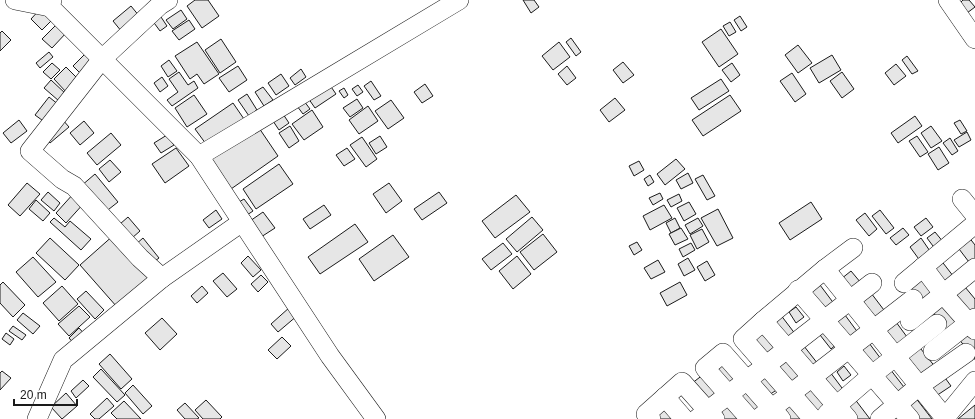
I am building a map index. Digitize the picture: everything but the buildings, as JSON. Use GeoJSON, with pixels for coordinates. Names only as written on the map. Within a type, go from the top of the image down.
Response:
{"type":"FeatureCollection","features":[{"type":"Feature","properties":{"kind":"street"},"geometry":{"type":"LineString","coordinates":[[15,0],[51,4],[102,59],[198,156],[330,356],[376,419]]}},
{"type":"Feature","properties":{"kind":"street"},"geometry":{"type":"LineString","coordinates":[[162,278],[140,258],[74,186],[62,179],[30,151],[102,59],[160,5],[168,0]]}},
{"type":"Feature","properties":{"kind":"street"},"geometry":{"type":"LineString","coordinates":[[198,156],[459,0]]}},
{"type":"Feature","properties":{"kind":"street"},"geometry":{"type":"LineString","coordinates":[[948,0],[975,39]]}},
{"type":"Feature","properties":{"kind":"street"},"geometry":{"type":"LineString","coordinates":[[962,199],[975,215]]}},
{"type":"Feature","properties":{"kind":"street"},"geometry":{"type":"LineString","coordinates":[[37,419],[63,360],[162,278],[242,222]]}},
{"type":"Feature","properties":{"kind":"street"},"geometry":{"type":"LineString","coordinates":[[723,353],[747,380],[770,415],[790,394],[873,329],[908,291],[923,267],[975,224]]}},
{"type":"Feature","properties":{"kind":"street"},"geometry":{"type":"LineString","coordinates":[[651,419],[646,414],[682,382],[705,368],[743,339],[798,290],[853,248]]}},
{"type":"Feature","properties":{"kind":"street"},"geometry":{"type":"LineString","coordinates":[[923,267],[944,295],[973,324],[933,351]]}},
{"type":"Feature","properties":{"kind":"street"},"geometry":{"type":"LineString","coordinates":[[910,321],[944,295],[975,268]]}},
{"type":"Feature","properties":{"kind":"street"},"geometry":{"type":"LineString","coordinates":[[825,269],[944,419],[975,382]]}},
{"type":"Feature","properties":{"kind":"street"},"geometry":{"type":"LineString","coordinates":[[682,382],[706,416],[728,394],[872,283]]}},
{"type":"Feature","properties":{"kind":"street"},"geometry":{"type":"LineString","coordinates":[[798,290],[904,412]]}},
{"type":"Feature","properties":{"kind":"street"},"geometry":{"type":"LineString","coordinates":[[762,321],[848,419]]}},
{"type":"Feature","properties":{"kind":"street"},"geometry":{"type":"LineString","coordinates":[[821,419],[895,356],[938,324]]}},
{"type":"Feature","properties":{"kind":"street"},"geometry":{"type":"LineString","coordinates":[[743,339],[813,419]]}},
{"type":"Feature","properties":{"kind":"street"},"geometry":{"type":"LineString","coordinates":[[880,419],[904,412],[919,386],[966,353]]}},
{"type":"Feature","properties":{"kind":"street"},"geometry":{"type":"LineString","coordinates":[[705,368],[750,419]]}},
{"type":"Feature","properties":{"kind":"street"},"geometry":{"type":"LineString","coordinates":[[665,397],[684,419]]}}]}
